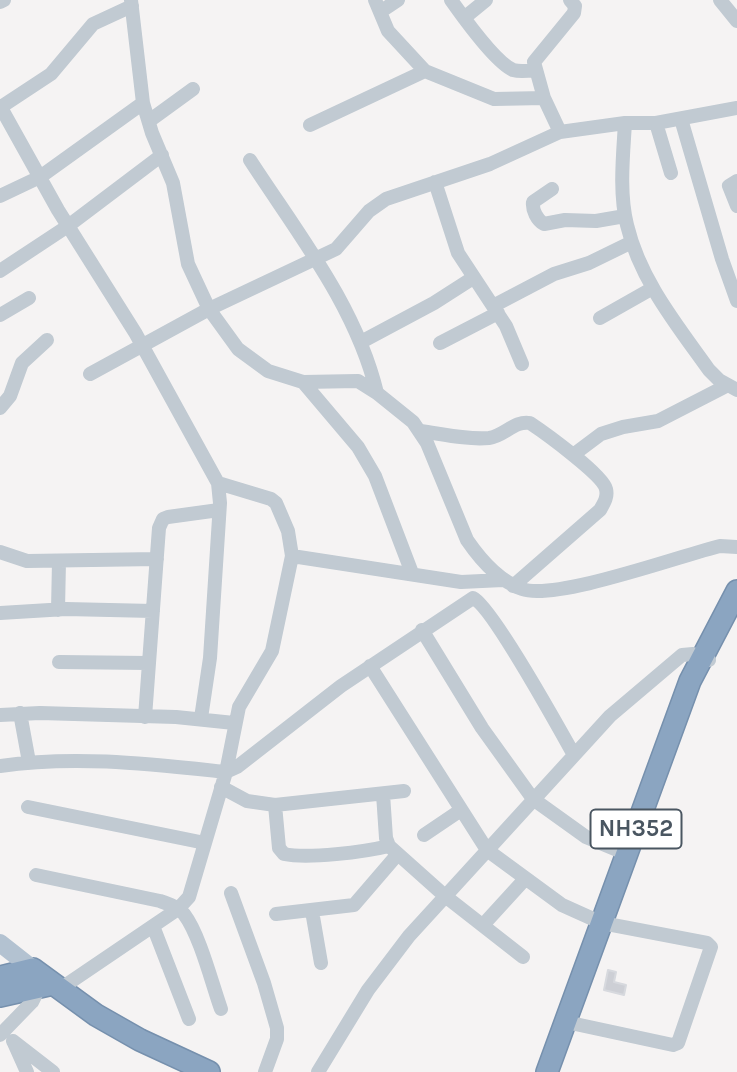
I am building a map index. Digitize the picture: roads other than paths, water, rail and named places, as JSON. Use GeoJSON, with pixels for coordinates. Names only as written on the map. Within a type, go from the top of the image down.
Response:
{"type":"FeatureCollection","features":[{"type":"Feature","properties":{"kind":"highway","name":"NH352"},"geometry":{"type":"LineString","coordinates":[[557,1072],[570,1023],[606,924],[706,658],[737,591]]}},
{"type":"Feature","properties":{"kind":"highway","name":"NH352"},"geometry":{"type":"LineString","coordinates":[[606,924],[626,854],[690,681],[737,610]]}},
{"type":"Feature","properties":{"kind":"highway"},"geometry":{"type":"LineString","coordinates":[[0,996],[34,980]]}},
{"type":"Feature","properties":{"kind":"highway"},"geometry":{"type":"LineString","coordinates":[[34,980],[89,1023],[137,1051],[183,1072]]}},
{"type":"Feature","properties":{"kind":"highway"},"geometry":{"type":"LineString","coordinates":[[34,980],[140,1040],[209,1072]]}},
{"type":"Feature","properties":{"kind":"highway","name":"NH352"},"geometry":{"type":"LineString","coordinates":[[547,1072],[570,1023]]}},
{"type":"Feature","properties":{"kind":"main road"},"geometry":{"type":"LineString","coordinates":[[0,943],[34,980]]}},
{"type":"Feature","properties":{"kind":"main road"},"geometry":{"type":"LineString","coordinates":[[0,957],[34,980]]}},
{"type":"Feature","properties":{"kind":"street"},"geometry":{"type":"LineString","coordinates":[[398,0],[378,6],[388,31],[425,71],[494,99],[544,97]]}},
{"type":"Feature","properties":{"kind":"street"},"geometry":{"type":"LineString","coordinates":[[451,0],[506,66],[519,71],[535,70]]}},
{"type":"Feature","properties":{"kind":"street"},"geometry":{"type":"LineString","coordinates":[[464,18],[486,0]]}},
{"type":"Feature","properties":{"kind":"street"},"geometry":{"type":"LineString","coordinates":[[560,132],[535,70],[536,58],[574,13],[575,6],[570,0]]}},
{"type":"Feature","properties":{"kind":"street"},"geometry":{"type":"LineString","coordinates":[[720,0],[737,21]]}},
{"type":"Feature","properties":{"kind":"street"},"geometry":{"type":"LineString","coordinates":[[201,718],[210,657],[219,510],[218,483],[142,346],[68,226],[0,106],[51,74],[93,24],[131,3],[143,103],[173,183],[188,264],[209,309],[226,335],[254,362],[279,376],[303,382],[358,381],[377,393],[421,431],[467,540],[475,552],[508,583]]}},
{"type":"Feature","properties":{"kind":"street"},"geometry":{"type":"LineString","coordinates":[[310,125],[425,71]]}},
{"type":"Feature","properties":{"kind":"street"},"geometry":{"type":"LineString","coordinates":[[149,121],[193,89]]}},
{"type":"Feature","properties":{"kind":"street"},"geometry":{"type":"LineString","coordinates":[[0,196],[40,177],[143,103]]}},
{"type":"Feature","properties":{"kind":"street"},"geometry":{"type":"LineString","coordinates":[[90,374],[209,309],[335,249],[369,211],[386,199],[490,164],[560,132],[625,123],[656,123],[737,108]]}},
{"type":"Feature","properties":{"kind":"street"},"geometry":{"type":"LineString","coordinates":[[681,119],[735,292]]}},
{"type":"Feature","properties":{"kind":"street"},"geometry":{"type":"LineString","coordinates":[[573,455],[601,434],[623,427],[654,423],[732,387],[709,370],[653,288],[632,242],[625,216],[623,191],[625,123]]}},
{"type":"Feature","properties":{"kind":"street"},"geometry":{"type":"LineString","coordinates":[[656,123],[671,173]]}},
{"type":"Feature","properties":{"kind":"street"},"geometry":{"type":"LineString","coordinates":[[0,271],[68,226],[162,156]]}},
{"type":"Feature","properties":{"kind":"street"},"geometry":{"type":"LineString","coordinates":[[250,160],[351,320],[369,360],[377,393]]}},
{"type":"Feature","properties":{"kind":"street"},"geometry":{"type":"LineString","coordinates":[[737,181],[729,186],[737,206]]}},
{"type":"Feature","properties":{"kind":"street"},"geometry":{"type":"LineString","coordinates":[[435,183],[458,253],[506,326],[522,364]]}},
{"type":"Feature","properties":{"kind":"street"},"geometry":{"type":"LineString","coordinates":[[552,189],[533,202],[538,219],[544,224],[565,220],[596,222],[625,216]]}},
{"type":"Feature","properties":{"kind":"street"},"geometry":{"type":"LineString","coordinates":[[440,343],[563,270],[589,263],[632,242]]}},
{"type":"Feature","properties":{"kind":"street"},"geometry":{"type":"LineString","coordinates":[[361,342],[434,303],[472,278]]}},
{"type":"Feature","properties":{"kind":"street"},"geometry":{"type":"LineString","coordinates":[[600,317],[653,288]]}},
{"type":"Feature","properties":{"kind":"street"},"geometry":{"type":"LineString","coordinates":[[0,315],[29,298]]}},
{"type":"Feature","properties":{"kind":"street"},"geometry":{"type":"LineString","coordinates":[[0,408],[10,396],[22,363],[47,340]]}},
{"type":"Feature","properties":{"kind":"street"},"geometry":{"type":"LineString","coordinates":[[303,382],[358,447],[390,510],[412,573]]}},
{"type":"Feature","properties":{"kind":"street"},"geometry":{"type":"LineString","coordinates":[[421,431],[487,438],[526,422],[534,425],[573,455],[604,483],[606,500],[590,520],[508,583]]}},
{"type":"Feature","properties":{"kind":"street"},"geometry":{"type":"LineString","coordinates":[[7,1035],[32,1002],[34,980],[153,926],[187,901],[192,891],[226,772],[239,707],[272,651],[292,556],[288,531],[276,503],[271,499],[218,483]]}},
{"type":"Feature","properties":{"kind":"street"},"geometry":{"type":"LineString","coordinates":[[145,717],[159,528],[163,519],[175,515],[219,510]]}},
{"type":"Feature","properties":{"kind":"street"},"geometry":{"type":"LineString","coordinates":[[292,556],[461,582],[508,583],[534,592],[562,590],[720,546],[737,547]]}},
{"type":"Feature","properties":{"kind":"street"},"geometry":{"type":"LineString","coordinates":[[0,552],[27,561],[157,559]]}},
{"type":"Feature","properties":{"kind":"street"},"geometry":{"type":"LineString","coordinates":[[58,610],[59,561]]}},
{"type":"Feature","properties":{"kind":"street"},"geometry":{"type":"LineString","coordinates":[[0,766],[29,762],[94,760],[226,772],[237,767],[370,666],[470,599],[480,602],[574,755]]}},
{"type":"Feature","properties":{"kind":"street"},"geometry":{"type":"LineString","coordinates":[[0,613],[58,610],[153,611]]}},
{"type":"Feature","properties":{"kind":"street"},"geometry":{"type":"LineString","coordinates":[[422,630],[482,728],[533,799],[586,838],[626,854]]}},
{"type":"Feature","properties":{"kind":"street"},"geometry":{"type":"LineString","coordinates":[[318,1072],[368,990],[409,936],[610,716],[677,658],[686,653],[706,658]]}},
{"type":"Feature","properties":{"kind":"street"},"geometry":{"type":"LineString","coordinates":[[60,662],[148,663]]}},
{"type":"Feature","properties":{"kind":"street"},"geometry":{"type":"LineString","coordinates":[[370,666],[486,850],[562,905],[606,924],[707,943],[711,950],[678,1043],[673,1045],[570,1023]]}},
{"type":"Feature","properties":{"kind":"street"},"geometry":{"type":"LineString","coordinates":[[0,715],[20,713],[201,718],[234,723]]}},
{"type":"Feature","properties":{"kind":"street"},"geometry":{"type":"LineString","coordinates":[[20,713],[29,762]]}},
{"type":"Feature","properties":{"kind":"street"},"geometry":{"type":"LineString","coordinates":[[221,787],[247,801],[275,805],[404,791]]}},
{"type":"Feature","properties":{"kind":"street"},"geometry":{"type":"LineString","coordinates":[[383,794],[386,838],[393,850],[445,896],[523,957]]}},
{"type":"Feature","properties":{"kind":"street"},"geometry":{"type":"LineString","coordinates":[[275,805],[279,848],[284,854],[306,856],[376,849],[393,850]]}},
{"type":"Feature","properties":{"kind":"street"},"geometry":{"type":"LineString","coordinates":[[28,807],[205,843]]}},
{"type":"Feature","properties":{"kind":"street"},"geometry":{"type":"LineString","coordinates":[[424,835],[461,810]]}},
{"type":"Feature","properties":{"kind":"street"},"geometry":{"type":"LineString","coordinates":[[276,914],[354,905],[393,850]]}},
{"type":"Feature","properties":{"kind":"street"},"geometry":{"type":"LineString","coordinates":[[36,875],[160,901],[178,909],[186,917],[221,1009]]}},
{"type":"Feature","properties":{"kind":"street"},"geometry":{"type":"LineString","coordinates":[[483,925],[525,879]]}},
{"type":"Feature","properties":{"kind":"street"},"geometry":{"type":"LineString","coordinates":[[231,893],[264,983],[277,1028],[277,1039],[265,1072]]}},
{"type":"Feature","properties":{"kind":"street"},"geometry":{"type":"LineString","coordinates":[[312,911],[321,963]]}},
{"type":"Feature","properties":{"kind":"street"},"geometry":{"type":"LineString","coordinates":[[153,926],[190,1019]]}},
{"type":"Feature","properties":{"kind":"street"},"geometry":{"type":"LineString","coordinates":[[7,1035],[27,1072]]}},
{"type":"Feature","properties":{"kind":"street"},"geometry":{"type":"LineString","coordinates":[[7,1035],[53,1072]]}}]}
